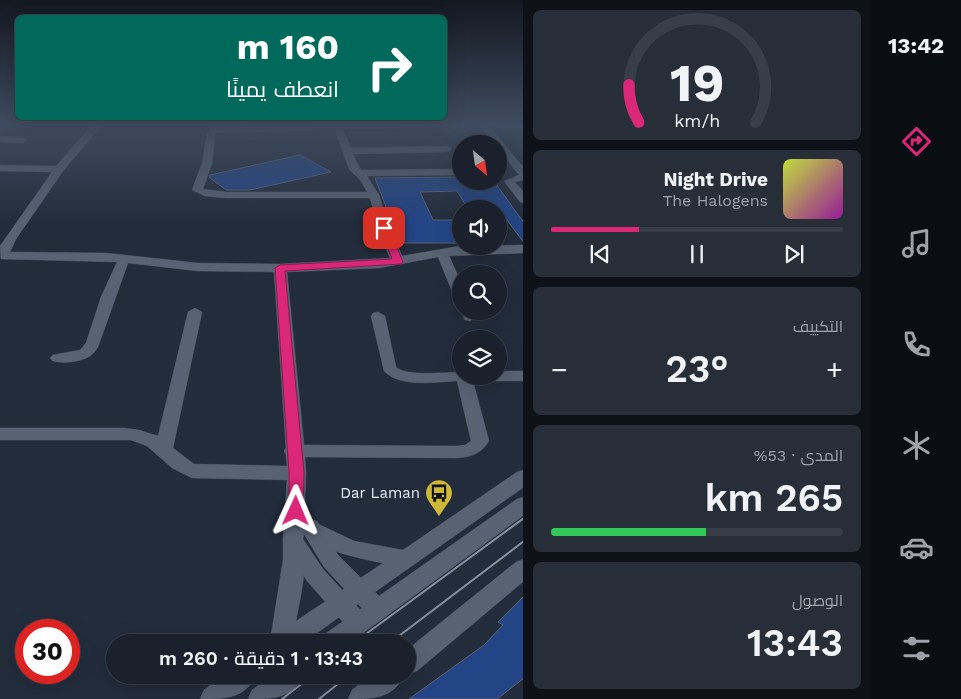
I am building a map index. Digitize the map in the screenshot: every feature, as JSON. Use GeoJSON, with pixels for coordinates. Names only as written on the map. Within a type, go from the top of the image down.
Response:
{"type":"FeatureCollection","features":[{"type":"Feature","properties":{"kind":"street"},"geometry":{"type":"LineString","coordinates":[[69,157],[5,239],[2,251],[7,257],[124,259],[198,267],[280,268],[398,262],[460,250],[523,249]]}},
{"type":"Feature","properties":{"kind":"street"},"geometry":{"type":"LineString","coordinates":[[208,157],[197,190],[200,192],[226,195],[374,195]]}},
{"type":"Feature","properties":{"kind":"street"},"geometry":{"type":"LineString","coordinates":[[349,157],[354,169],[365,179],[374,195],[384,228],[398,262]]}},
{"type":"Feature","properties":{"kind":"street"},"geometry":{"type":"LineString","coordinates":[[509,157],[523,175]]}},
{"type":"Feature","properties":{"kind":"street"},"geometry":{"type":"LineString","coordinates":[[0,168],[59,169]]}},
{"type":"Feature","properties":{"kind":"street"},"geometry":{"type":"LineString","coordinates":[[359,173],[452,172]]}},
{"type":"Feature","properties":{"kind":"street"},"geometry":{"type":"LineString","coordinates":[[523,176],[509,181],[523,199]]}},
{"type":"Feature","properties":{"kind":"street"},"geometry":{"type":"LineString","coordinates":[[442,253],[452,276]]}},
{"type":"Feature","properties":{"kind":"street"},"geometry":{"type":"LineString","coordinates":[[58,358],[85,353],[93,344],[108,297],[124,259]]}},
{"type":"Feature","properties":{"kind":"street"},"geometry":{"type":"LineString","coordinates":[[280,268],[296,473],[296,511],[315,575],[358,623]]}},
{"type":"Feature","properties":{"kind":"street"},"geometry":{"type":"LineString","coordinates":[[164,448],[195,312]]}},
{"type":"Feature","properties":{"kind":"street"},"geometry":{"type":"LineString","coordinates":[[378,316],[389,368],[394,373],[410,377],[452,378]]}},
{"type":"Feature","properties":{"kind":"street"},"geometry":{"type":"LineString","coordinates":[[507,377],[523,376]]}},
{"type":"Feature","properties":{"kind":"street"},"geometry":{"type":"LineString","coordinates":[[293,451],[457,452],[470,450],[478,446],[480,441],[466,385]]}},
{"type":"Feature","properties":{"kind":"street"},"geometry":{"type":"LineString","coordinates":[[0,434],[125,434],[144,437],[164,448],[172,460],[181,467],[192,471],[296,473]]}},
{"type":"Feature","properties":{"kind":"street"},"geometry":{"type":"LineString","coordinates":[[297,634],[523,478]]}},
{"type":"Feature","properties":{"kind":"street"},"geometry":{"type":"LineString","coordinates":[[344,634],[523,505]]}},
{"type":"Feature","properties":{"kind":"street"},"geometry":{"type":"LineString","coordinates":[[302,534],[354,549],[405,559]]}},
{"type":"Feature","properties":{"kind":"street"},"geometry":{"type":"LineString","coordinates":[[302,534],[378,610]]}},
{"type":"Feature","properties":{"kind":"street"},"geometry":{"type":"LineString","coordinates":[[283,634],[294,560],[302,534]]}},
{"type":"Feature","properties":{"kind":"street"},"geometry":{"type":"LineString","coordinates":[[416,656],[523,569]]}},
{"type":"Feature","properties":{"kind":"street"},"geometry":{"type":"LineString","coordinates":[[213,699],[232,684]]}},
{"type":"Feature","properties":{"kind":"street"},"geometry":{"type":"LineString","coordinates":[[261,699],[280,684]]}},
{"type":"Feature","properties":{"kind":"street"},"geometry":{"type":"LineString","coordinates":[[361,699],[380,684]]}},
{"type":"Feature","properties":{"kind":"building"},"geometry":{"type":"Polygon","coordinates":[[[293,157],[303,157],[331,172],[250,190],[226,190],[209,177],[210,175],[293,157]]]}},
{"type":"Feature","properties":{"kind":"building"},"geometry":{"type":"Polygon","coordinates":[[[452,177],[452,190],[500,190],[523,222],[523,242],[507,220],[507,200],[462,200],[457,191],[420,192],[433,220],[452,220],[452,243],[400,243],[375,178],[452,177]]]}},
{"type":"Feature","properties":{"kind":"building"},"geometry":{"type":"Polygon","coordinates":[[[523,597],[523,679],[497,699],[409,699],[484,645],[503,625],[498,622],[523,597]]]}},
{"type":"Feature","properties":{"kind":"tram line"},"geometry":{"type":"LineString","coordinates":[[366,634],[523,519]]}},
{"type":"Feature","properties":{"kind":"tram line"},"geometry":{"type":"LineString","coordinates":[[402,634],[523,542]]}},
{"type":"Feature","properties":{"kind":"tram line"},"geometry":{"type":"LineString","coordinates":[[282,699],[301,684]]}},
{"type":"Feature","properties":{"kind":"tram line"},"geometry":{"type":"LineString","coordinates":[[319,699],[338,684]]}},
{"type":"Feature","properties":{"kind":"place","name":"Dar Laman"},"geometry":{"type":"Point","coordinates":[439,517]}},
{"type":"Feature","properties":{"kind":"route"},"geometry":{"type":"LineString","coordinates":[[296,511],[296,473],[280,268],[398,262],[384,228]]}}]}
